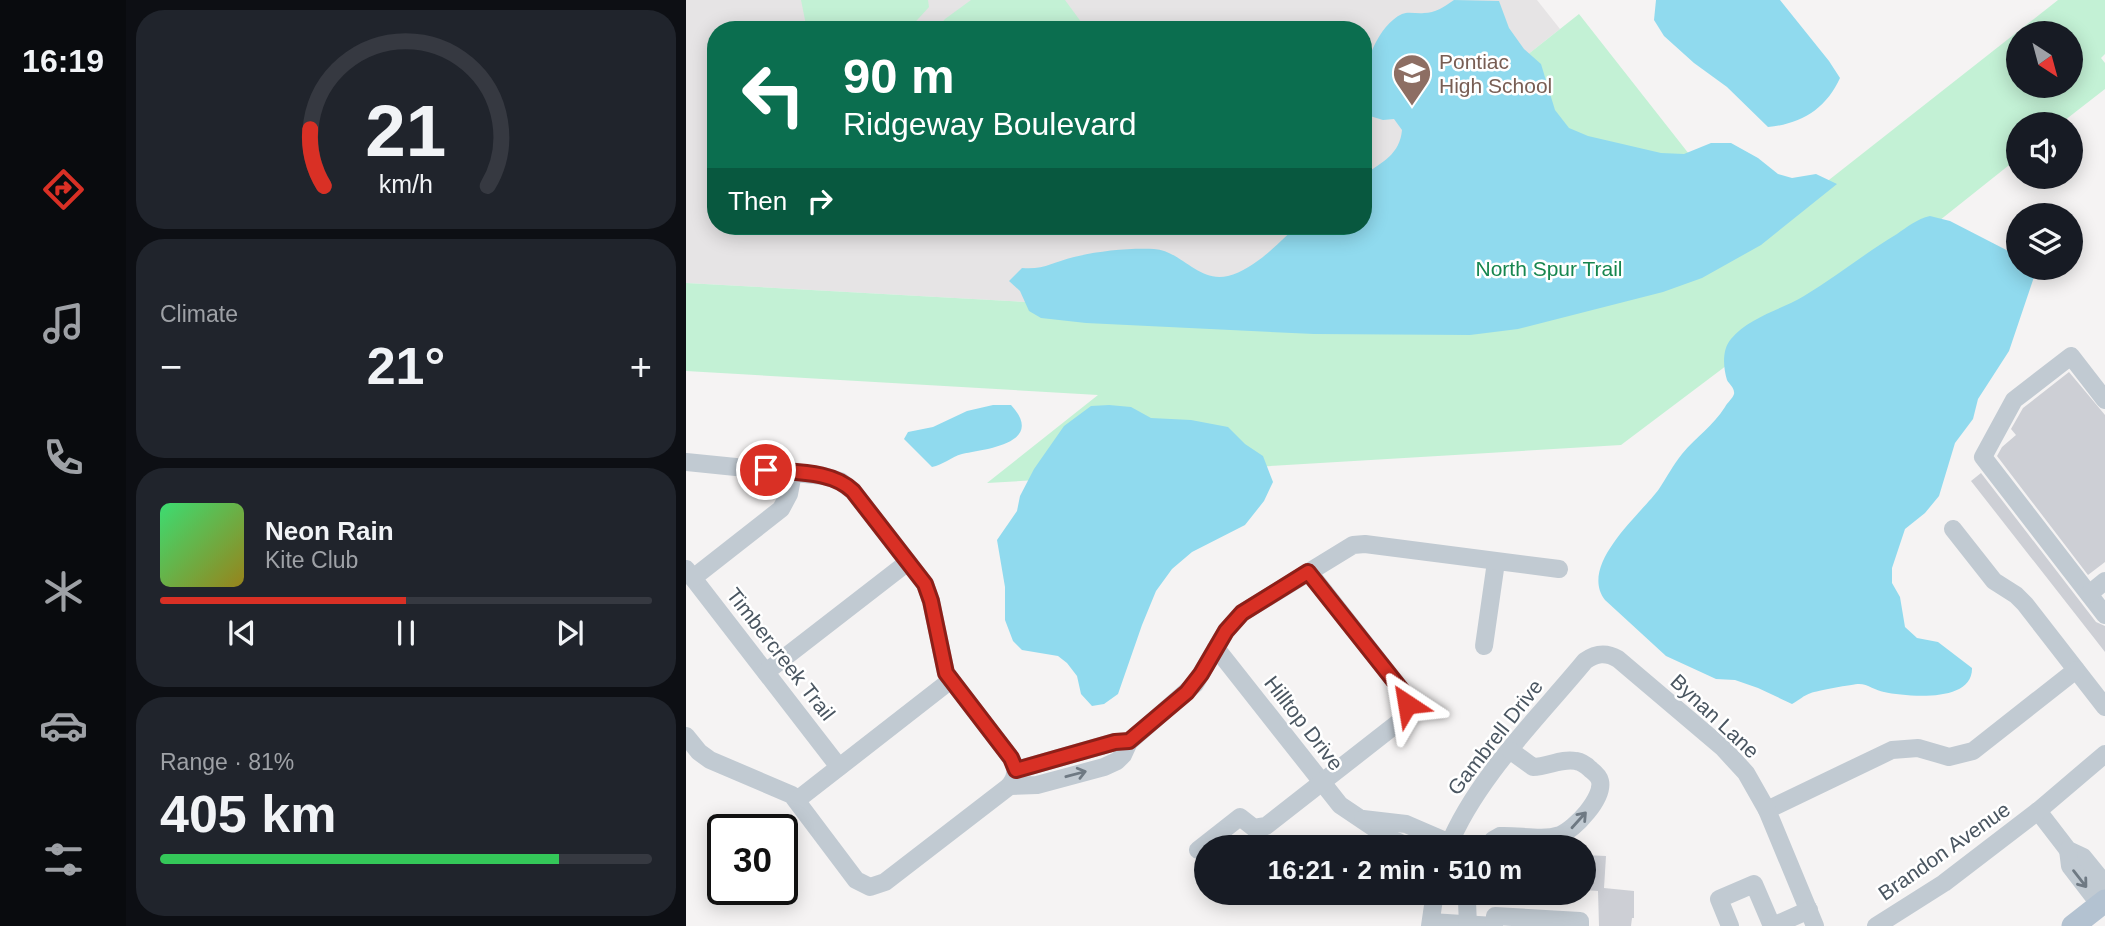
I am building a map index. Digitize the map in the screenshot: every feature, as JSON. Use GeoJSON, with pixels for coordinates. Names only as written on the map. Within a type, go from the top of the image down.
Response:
{"type":"FeatureCollection","features":[{"type":"Feature","properties":{"kind":"main road"},"geometry":{"type":"LineString","coordinates":[[2073,926],[2103,896]]}},
{"type":"Feature","properties":{"kind":"street"},"geometry":{"type":"LineString","coordinates":[[2105,400],[2071,356],[2014,400],[1983,457],[2105,615]]}},
{"type":"Feature","properties":{"kind":"street"},"geometry":{"type":"LineString","coordinates":[[686,462],[828,476],[847,485],[908,562],[930,595],[943,665],[950,680],[1011,758],[1013,778]]}},
{"type":"Feature","properties":{"kind":"street"},"geometry":{"type":"LineString","coordinates":[[689,573],[781,509],[789,494],[793,473]]}},
{"type":"Feature","properties":{"kind":"street"},"geometry":{"type":"LineString","coordinates":[[1953,529],[1994,581],[2025,604],[2105,707]]}},
{"type":"Feature","properties":{"kind":"street"},"geometry":{"type":"LineString","coordinates":[[686,736],[699,752],[710,760],[788,793],[797,800],[856,880],[866,886],[874,886],[886,882],[1013,778],[1115,742],[1129,741],[1187,692],[1231,624],[1246,609],[1350,547],[1361,544],[1559,569]]}},
{"type":"Feature","properties":{"kind":"street"},"geometry":{"type":"LineString","coordinates":[[766,672],[908,562]]}},
{"type":"Feature","properties":{"kind":"street"},"geometry":{"type":"LineString","coordinates":[[1484,646],[1496,562]]}},
{"type":"Feature","properties":{"kind":"street"},"geometry":{"type":"LineString","coordinates":[[1217,835],[1240,817],[1254,828],[1266,826],[1405,715],[1407,704],[1403,692],[1308,572]]}},
{"type":"Feature","properties":{"kind":"street","name":"Timbercreek Trail"},"geometry":{"type":"LineString","coordinates":[[689,573],[839,767]]}},
{"type":"Feature","properties":{"kind":"street"},"geometry":{"type":"LineString","coordinates":[[2089,594],[2105,581]]}},
{"type":"Feature","properties":{"kind":"street","name":"Hilltop Drive"},"geometry":{"type":"LineString","coordinates":[[1216,648],[1342,808],[1386,835]]}},
{"type":"Feature","properties":{"kind":"street","name":"Bynan Lane"},"geometry":{"type":"LineString","coordinates":[[1585,661],[1600,654],[1618,659],[1729,754],[1751,780],[1767,810],[1812,918]]}},
{"type":"Feature","properties":{"kind":"street","name":"Gambrell Drive"},"geometry":{"type":"LineString","coordinates":[[1454,835],[1470,802],[1585,661]]}},
{"type":"Feature","properties":{"kind":"street"},"geometry":{"type":"LineString","coordinates":[[1767,810],[1892,750],[1918,748],[1949,757],[1973,751],[2076,670]]}},
{"type":"Feature","properties":{"kind":"street"},"geometry":{"type":"LineString","coordinates":[[797,800],[950,680]]}},
{"type":"Feature","properties":{"kind":"street"},"geometry":{"type":"LineString","coordinates":[[1511,751],[1534,767],[1563,761],[1581,762],[1597,775],[1600,789],[1596,800],[1577,823],[1556,835]]}},
{"type":"Feature","properties":{"kind":"street","name":"Brandon Avenue"},"geometry":{"type":"LineString","coordinates":[[1876,926],[1944,883],[2038,811],[2105,754]]}},
{"type":"Feature","properties":{"kind":"street"},"geometry":{"type":"LineString","coordinates":[[2038,811],[2068,850],[2070,866],[2103,896]]}},
{"type":"Feature","properties":{"kind":"street","name":"Hilltop Drive"},"geometry":{"type":"LineString","coordinates":[[1362,819],[1406,824],[1429,835]]}},
{"type":"Feature","properties":{"kind":"street"},"geometry":{"type":"LineString","coordinates":[[1730,926],[1719,899],[1754,884],[1772,926],[1812,918]]}},
{"type":"Feature","properties":{"kind":"street"},"geometry":{"type":"LineString","coordinates":[[1433,905],[1431,924],[1494,926],[1495,916],[1580,920],[1580,926]]}},
{"type":"Feature","properties":{"kind":"street"},"geometry":{"type":"LineString","coordinates":[[1467,905],[1468,925]]}},
{"type":"Feature","properties":{"kind":"shaded area","name":"Pontiac High School"},"geometry":{"type":"Polygon","coordinates":[[[686,0],[1537,0],[1560,29],[1372,178],[1372,21],[707,21],[707,235],[1301,235],[1204,312],[686,283],[686,0]]]}},
{"type":"Feature","properties":{"kind":"green space"},"geometry":{"type":"Polygon","coordinates":[[[801,0],[928,0],[929,7],[916,21],[805,21],[801,0]]]}},
{"type":"Feature","properties":{"kind":"green space"},"geometry":{"type":"Polygon","coordinates":[[[971,0],[1065,0],[1080,21],[943,21],[971,0]]]}},
{"type":"Feature","properties":{"kind":"green space","name":"North Spur Trail"},"geometry":{"type":"Polygon","coordinates":[[[2058,0],[2105,0],[2105,54],[2101,58],[2105,63],[2105,89],[2075,112],[2006,112],[2006,168],[1817,318],[1807,305],[1621,445],[987,483],[1098,395],[686,371],[686,283],[1204,312],[1346,235],[1372,235],[1372,178],[1579,14],[1755,238],[2006,41],[2006,98],[2083,98],[2083,21],[2031,21],[2058,0]]]}},
{"type":"Feature","properties":{"kind":"water"},"geometry":{"type":"Polygon","coordinates":[[[1454,0],[1499,1],[1509,28],[1524,49],[1541,64],[1555,110],[1569,128],[1588,136],[1661,153],[1684,154],[1711,143],[1731,143],[1758,158],[1778,174],[1792,178],[1816,174],[1837,184],[1761,245],[1702,278],[1663,292],[1518,329],[1470,335],[1314,334],[1086,323],[1041,318],[1029,311],[1020,291],[1009,281],[1022,268],[1043,267],[1074,257],[1103,252],[1154,249],[1173,255],[1208,275],[1228,276],[1256,262],[1287,235],[1372,235],[1372,169],[1394,152],[1402,130],[1394,119],[1383,120],[1372,117],[1372,50],[1384,29],[1402,14],[1432,12],[1454,0]]]}},
{"type":"Feature","properties":{"kind":"water"},"geometry":{"type":"Polygon","coordinates":[[[1656,0],[1780,0],[1840,78],[1827,98],[1811,113],[1791,122],[1768,127],[1727,87],[1694,63],[1664,36],[1654,20],[1656,0]]]}},
{"type":"Feature","properties":{"kind":"water"},"geometry":{"type":"Polygon","coordinates":[[[1930,216],[1950,221],[2006,250],[2006,280],[2033,280],[2009,351],[1978,399],[1973,419],[1955,443],[1939,496],[1925,513],[1905,529],[1892,568],[1892,583],[1900,597],[1905,627],[1917,638],[1938,642],[1972,668],[1969,679],[1962,687],[1937,695],[1895,694],[1859,684],[1811,693],[1792,704],[1735,680],[1716,679],[1666,656],[1605,600],[1599,586],[1600,571],[1605,556],[1615,541],[1659,489],[1682,454],[1715,420],[1733,396],[1734,390],[1727,380],[1725,370],[1724,358],[1728,343],[1747,325],[1804,296],[1921,219],[1930,216]]]}},
{"type":"Feature","properties":{"kind":"water"},"geometry":{"type":"Polygon","coordinates":[[[993,405],[1011,405],[1020,418],[1022,428],[1009,442],[962,454],[932,467],[904,439],[908,432],[933,427],[967,411],[993,405]]]}},
{"type":"Feature","properties":{"kind":"water"},"geometry":{"type":"Polygon","coordinates":[[[1091,406],[1131,407],[1151,418],[1191,420],[1228,427],[1245,444],[1263,456],[1273,482],[1264,501],[1245,525],[1192,552],[1172,569],[1156,591],[1118,694],[1104,704],[1092,706],[1081,694],[1077,676],[1067,663],[1058,656],[1022,650],[1013,641],[1005,620],[1005,587],[997,540],[1017,511],[1020,496],[1034,469],[1064,426],[1091,406]]]}},
{"type":"Feature","properties":{"kind":"building"},"geometry":{"type":"Polygon","coordinates":[[[2069,372],[2105,415],[2105,562],[2088,575],[1997,456],[2002,447],[2016,435],[2011,429],[2023,408],[2069,372]]]}},
{"type":"Feature","properties":{"kind":"building"},"geometry":{"type":"Polygon","coordinates":[[[1981,473],[2096,622],[2105,626],[2105,652],[1971,481],[1981,473]]]}},
{"type":"Feature","properties":{"kind":"building"},"geometry":{"type":"Polygon","coordinates":[[[1596,856],[1606,856],[1604,888],[1634,891],[1634,918],[1631,926],[1599,926],[1596,856]]]}},
{"type":"Feature","properties":{"kind":"place","name":"Pontiac High School"},"geometry":{"type":"Point","coordinates":[1412,107]}},
{"type":"Feature","properties":{"kind":"route"},"geometry":{"type":"LineString","coordinates":[[766,470],[828,476],[853,491],[925,584],[930,595],[946,673],[1014,762],[1016,770],[1115,742],[1129,741],[1195,684],[1236,618],[1256,602],[1308,572],[1403,692],[1407,704]]}}]}
